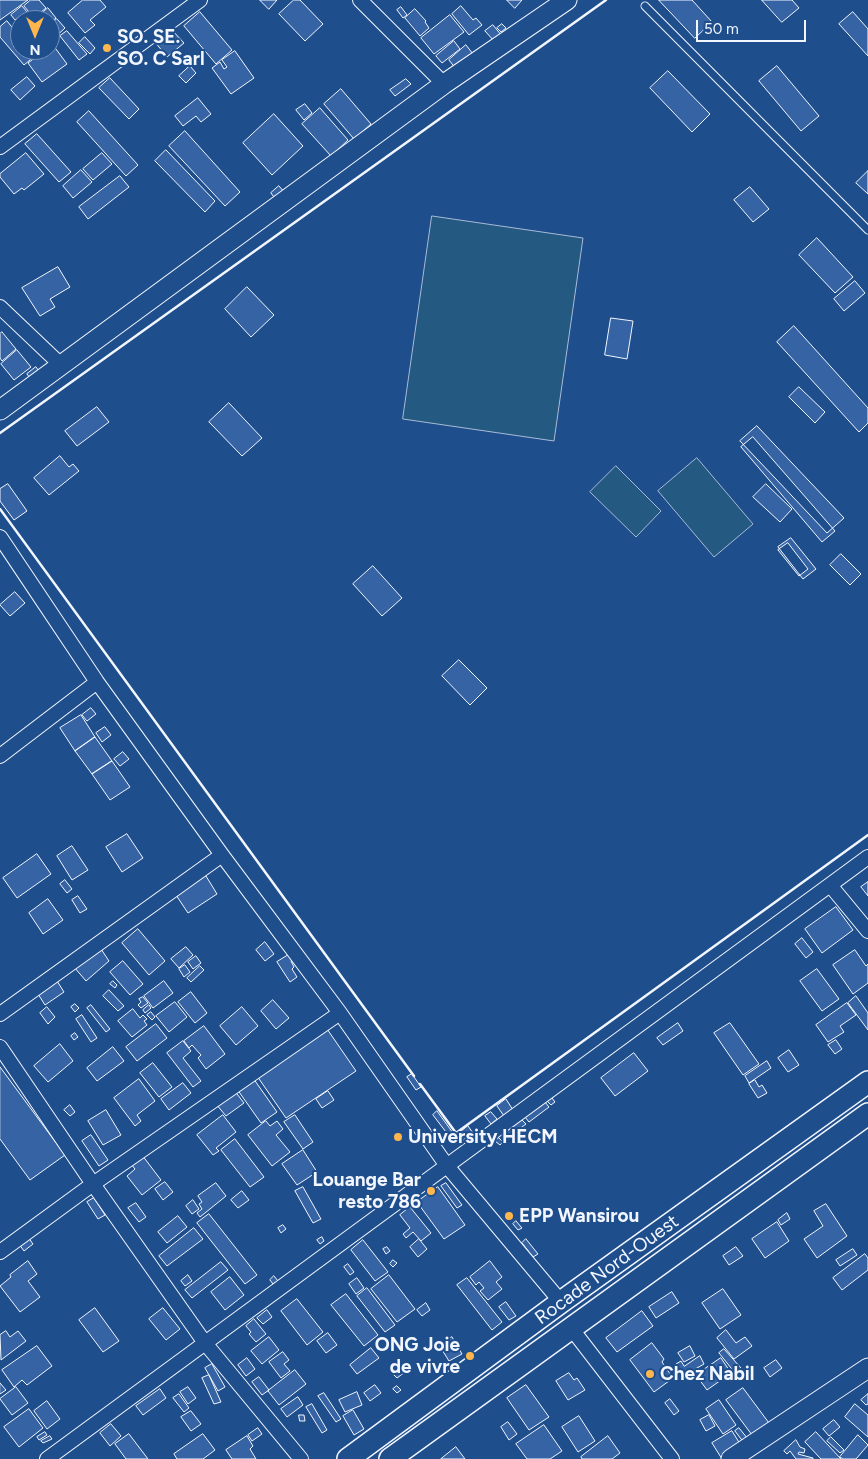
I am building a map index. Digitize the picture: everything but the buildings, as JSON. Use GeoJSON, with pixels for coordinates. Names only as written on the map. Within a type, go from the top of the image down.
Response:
{"type":"FeatureCollection","features":[{"type":"Feature","properties":{"kind":"main road","name":"Rocade Nord-Ouest"},"geometry":{"type":"LineString","coordinates":[[348,1459],[868,1082]]}},
{"type":"Feature","properties":{"kind":"main road","name":"Rocade Nord-Ouest"},"geometry":{"type":"LineString","coordinates":[[390,1459],[868,1114]]}},
{"type":"Feature","properties":{"kind":"street"},"geometry":{"type":"LineString","coordinates":[[0,147],[200,0]]}},
{"type":"Feature","properties":{"kind":"street"},"geometry":{"type":"LineString","coordinates":[[360,0],[444,84]]}},
{"type":"Feature","properties":{"kind":"street"},"geometry":{"type":"LineString","coordinates":[[0,410],[444,84],[567,0]]}},
{"type":"Feature","properties":{"kind":"street"},"geometry":{"type":"LineString","coordinates":[[0,306],[61,365]]}},
{"type":"Feature","properties":{"kind":"street"},"geometry":{"type":"LineString","coordinates":[[0,537],[97,682],[222,855],[340,1012],[447,1166],[562,1302]]}},
{"type":"Feature","properties":{"kind":"street"},"geometry":{"type":"LineString","coordinates":[[0,756],[97,682]]}},
{"type":"Feature","properties":{"kind":"street"},"geometry":{"type":"LineString","coordinates":[[0,1014],[222,855]]}},
{"type":"Feature","properties":{"kind":"street"},"geometry":{"type":"LineString","coordinates":[[47,1459],[868,857]]}},
{"type":"Feature","properties":{"kind":"street"},"geometry":{"type":"LineString","coordinates":[[830,885],[868,931]]}},
{"type":"Feature","properties":{"kind":"street"},"geometry":{"type":"LineString","coordinates":[[0,1252],[93,1184],[340,1012]]}},
{"type":"Feature","properties":{"kind":"street"},"geometry":{"type":"LineString","coordinates":[[0,1046],[93,1184],[205,1343],[301,1459]]}},
{"type":"Feature","properties":{"kind":"street"},"geometry":{"type":"LineString","coordinates":[[571,1328],[672,1459]]}},
{"type":"Feature","properties":{"kind":"street"},"geometry":{"type":"LineString","coordinates":[[731,1459],[868,1368]]}},
{"type":"Feature","properties":{"kind":"lane"},"geometry":{"type":"LineString","coordinates":[[645,6],[868,230]]}},
{"type":"Feature","properties":{"kind":"shaded area"},"geometry":{"type":"Polygon","coordinates":[[[432,216],[583,238],[554,441],[403,419],[432,216]]]}},
{"type":"Feature","properties":{"kind":"shaded area"},"geometry":{"type":"Polygon","coordinates":[[[697,458],[753,524],[714,557],[658,491],[697,458]]]}},
{"type":"Feature","properties":{"kind":"shaded area"},"geometry":{"type":"Polygon","coordinates":[[[616,466],[661,511],[636,537],[590,492],[616,466]]]}},
{"type":"Feature","properties":{"kind":"wall"},"geometry":{"type":"LineString","coordinates":[[0,433],[606,0]]}},
{"type":"Feature","properties":{"kind":"wall"},"geometry":{"type":"LineString","coordinates":[[0,509],[414,1076]]}},
{"type":"Feature","properties":{"kind":"wall"},"geometry":{"type":"LineString","coordinates":[[420,1084],[456,1133],[868,835]]}},
{"type":"Feature","properties":{"kind":"place","name":"SO. SE. SO. C Sarl"},"geometry":{"type":"Point","coordinates":[107,48]}},
{"type":"Feature","properties":{"kind":"place","name":"University HECM"},"geometry":{"type":"Point","coordinates":[398,1137]}},
{"type":"Feature","properties":{"kind":"place","name":"Louange Bar resto 786"},"geometry":{"type":"Point","coordinates":[431,1191]}},
{"type":"Feature","properties":{"kind":"place","name":"EPP Wansirou"},"geometry":{"type":"Point","coordinates":[509,1216]}},
{"type":"Feature","properties":{"kind":"place","name":"ONG Joie de vivre"},"geometry":{"type":"Point","coordinates":[470,1356]}},
{"type":"Feature","properties":{"kind":"place","name":"Chez Nabil"},"geometry":{"type":"Point","coordinates":[650,1374]}}]}
